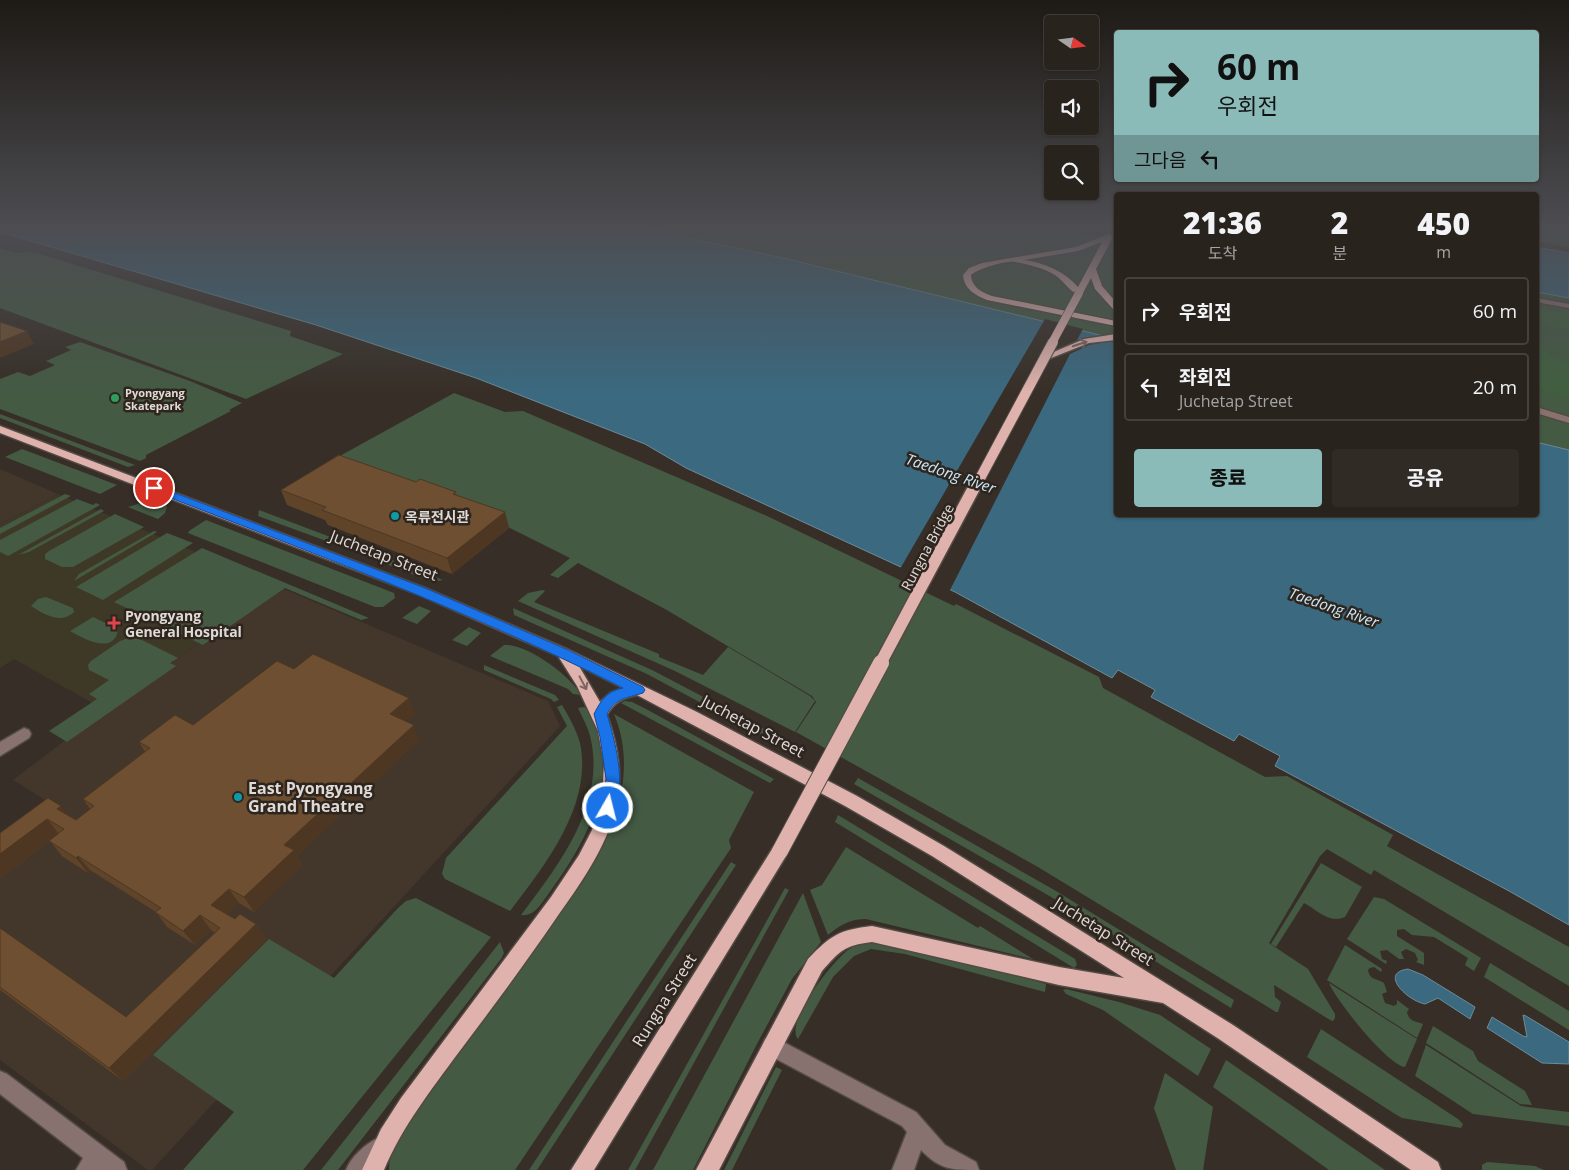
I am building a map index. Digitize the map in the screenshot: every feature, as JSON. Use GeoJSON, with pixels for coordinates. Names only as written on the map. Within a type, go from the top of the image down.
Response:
{"type":"FeatureCollection","features":[{"type":"Feature","properties":{"kind":"main road"},"geometry":{"type":"LineString","coordinates":[[969,284],[990,298],[1114,324]]}},
{"type":"Feature","properties":{"kind":"main road"},"geometry":{"type":"LineString","coordinates":[[1071,284],[1079,293]]}},
{"type":"Feature","properties":{"kind":"main road","name":"Rungna Bridge"},"geometry":{"type":"LineString","coordinates":[[780,851],[1084,284]]}},
{"type":"Feature","properties":{"kind":"main road"},"geometry":{"type":"LineString","coordinates":[[1097,284],[1114,305]]}},
{"type":"Feature","properties":{"kind":"main road"},"geometry":{"type":"LineString","coordinates":[[1046,357],[1087,342],[1114,336]]}},
{"type":"Feature","properties":{"kind":"main road","name":"Juchetap Street"},"geometry":{"type":"LineString","coordinates":[[0,428],[421,591],[564,653],[692,716],[851,801],[938,852],[1168,995],[1430,1170]]}},
{"type":"Feature","properties":{"kind":"main road"},"geometry":{"type":"LineString","coordinates":[[373,1170],[383,1143],[412,1098],[530,942],[584,862],[600,833],[608,808],[613,779],[607,737],[600,714],[580,677],[564,653]]}},
{"type":"Feature","properties":{"kind":"main road"},"geometry":{"type":"LineString","coordinates":[[600,714],[607,701],[613,697],[638,690]]}},
{"type":"Feature","properties":{"kind":"main road","name":"Rungna Street"},"geometry":{"type":"LineString","coordinates":[[582,1170],[780,851]]}},
{"type":"Feature","properties":{"kind":"main road"},"geometry":{"type":"LineString","coordinates":[[708,1170],[816,965],[832,947],[849,937],[872,934],[905,940],[1059,976],[1168,995]]}},
{"type":"Feature","properties":{"kind":"street"},"geometry":{"type":"LineString","coordinates":[[1539,301],[1569,306]]}},
{"type":"Feature","properties":{"kind":"street"},"geometry":{"type":"LineString","coordinates":[[1539,410],[1569,413]]}},
{"type":"Feature","properties":{"kind":"street"},"geometry":{"type":"LineString","coordinates":[[1539,411],[1569,420]]}},
{"type":"Feature","properties":{"kind":"street"},"geometry":{"type":"LineString","coordinates":[[0,750],[24,734]]}},
{"type":"Feature","properties":{"kind":"street"},"geometry":{"type":"LineString","coordinates":[[772,1046],[909,1119],[937,1153],[968,1170]]}},
{"type":"Feature","properties":{"kind":"street"},"geometry":{"type":"LineString","coordinates":[[0,1081],[101,1166]]}},
{"type":"Feature","properties":{"kind":"street"},"geometry":{"type":"LineString","coordinates":[[903,1170],[918,1130]]}},
{"type":"Feature","properties":{"kind":"street"},"geometry":{"type":"LineString","coordinates":[[357,1170],[383,1143]]}},
{"type":"Feature","properties":{"kind":"shaded area"},"geometry":{"type":"Polygon","coordinates":[[[0,469],[58,494],[0,524],[0,469]]]}},
{"type":"Feature","properties":{"kind":"shaded area","name":"Pyongyang General Hospital"},"geometry":{"type":"Polygon","coordinates":[[[58,494],[279,587],[105,710],[14,659],[0,668],[0,524],[58,494]]]}},
{"type":"Feature","properties":{"kind":"shaded area"},"geometry":{"type":"Polygon","coordinates":[[[279,587],[548,701],[560,726],[152,1170],[148,1170],[0,1060],[0,848],[53,805],[13,780],[105,710],[279,587]]]}},
{"type":"Feature","properties":{"kind":"green space"},"geometry":{"type":"Polygon","coordinates":[[[0,284],[136,284],[291,331],[290,336],[343,354],[246,399],[0,308],[0,284]]]}},
{"type":"Feature","properties":{"kind":"green space"},"geometry":{"type":"Polygon","coordinates":[[[888,284],[1114,284],[1114,339],[888,284]]]}},
{"type":"Feature","properties":{"kind":"green space"},"geometry":{"type":"Polygon","coordinates":[[[1539,293],[1569,298],[1569,450],[1539,443],[1539,293]]]}},
{"type":"Feature","properties":{"kind":"green space"},"geometry":{"type":"Polygon","coordinates":[[[1539,307],[1569,313],[1569,330],[1539,322],[1539,307]]]}},
{"type":"Feature","properties":{"kind":"green space","name":"Pyongyang Skatepark"},"geometry":{"type":"Polygon","coordinates":[[[80,342],[190,381],[242,403],[229,410],[231,411],[146,455],[146,458],[140,461],[0,409],[0,379],[18,372],[30,376],[55,365],[46,361],[71,350],[65,347],[80,342]]]}},
{"type":"Feature","properties":{"kind":"green space"},"geometry":{"type":"Polygon","coordinates":[[[1539,347],[1555,358],[1569,362],[1569,398],[1539,389],[1539,347]]]}},
{"type":"Feature","properties":{"kind":"green space"},"geometry":{"type":"Polygon","coordinates":[[[454,393],[505,412],[523,411],[767,516],[954,606],[956,604],[1099,677],[1103,688],[1265,777],[1287,776],[1393,835],[1387,846],[1569,947],[1569,986],[1374,870],[1371,875],[1327,849],[1320,856],[1269,943],[1308,969],[1335,1014],[1335,1018],[1333,1021],[1330,1020],[1274,985],[1275,997],[1281,1002],[1278,1012],[1276,1012],[1038,867],[796,732],[816,702],[812,696],[665,609],[578,563],[558,578],[550,575],[570,558],[480,513],[338,457],[454,393]]]}},
{"type":"Feature","properties":{"kind":"green space"},"geometry":{"type":"Polygon","coordinates":[[[0,414],[135,465],[128,467],[0,418],[0,414]]]}},
{"type":"Feature","properties":{"kind":"green space"},"geometry":{"type":"Polygon","coordinates":[[[22,449],[117,485],[100,494],[5,457],[22,449]]]}},
{"type":"Feature","properties":{"kind":"green space"},"geometry":{"type":"Polygon","coordinates":[[[65,494],[71,496],[0,534],[0,528],[65,494]]]}},
{"type":"Feature","properties":{"kind":"green space"},"geometry":{"type":"Polygon","coordinates":[[[77,499],[93,505],[96,503],[100,505],[8,556],[0,552],[0,540],[77,499]]]}},
{"type":"Feature","properties":{"kind":"green space"},"geometry":{"type":"Polygon","coordinates":[[[151,500],[165,504],[167,507],[165,513],[158,519],[128,507],[151,500]]]}},
{"type":"Feature","properties":{"kind":"green space"},"geometry":{"type":"Polygon","coordinates":[[[101,509],[104,511],[29,552],[18,555],[101,509]]]}},
{"type":"Feature","properties":{"kind":"green space"},"geometry":{"type":"Polygon","coordinates":[[[259,510],[341,541],[329,542],[258,516],[259,510]]]}},
{"type":"Feature","properties":{"kind":"green space"},"geometry":{"type":"Polygon","coordinates":[[[115,514],[144,527],[73,567],[62,567],[45,559],[45,554],[49,551],[115,514]]]}},
{"type":"Feature","properties":{"kind":"green space"},"geometry":{"type":"Polygon","coordinates":[[[206,520],[394,593],[395,598],[383,607],[375,607],[188,533],[206,520]]]}},
{"type":"Feature","properties":{"kind":"green space"},"geometry":{"type":"Polygon","coordinates":[[[154,531],[157,532],[74,581],[79,574],[154,531]]]}},
{"type":"Feature","properties":{"kind":"green space"},"geometry":{"type":"Polygon","coordinates":[[[167,533],[193,543],[103,600],[76,587],[167,533]]]}},
{"type":"Feature","properties":{"kind":"green space"},"geometry":{"type":"Polygon","coordinates":[[[351,544],[443,580],[432,582],[351,550],[349,546],[351,544]]]}},
{"type":"Feature","properties":{"kind":"green space"},"geometry":{"type":"Polygon","coordinates":[[[202,548],[369,618],[361,620],[285,588],[203,645],[114,602],[202,548]]]}},
{"type":"Feature","properties":{"kind":"green space"},"geometry":{"type":"Polygon","coordinates":[[[545,591],[534,602],[659,654],[659,657],[703,675],[728,647],[810,696],[815,701],[795,732],[675,671],[518,601],[528,593],[545,591]]]}},
{"type":"Feature","properties":{"kind":"green space"},"geometry":{"type":"Polygon","coordinates":[[[46,597],[73,608],[74,612],[69,616],[58,618],[46,615],[31,606],[38,599],[46,597]]]}},
{"type":"Feature","properties":{"kind":"green space"},"geometry":{"type":"Polygon","coordinates":[[[419,606],[431,611],[417,624],[402,618],[419,606]]]}},
{"type":"Feature","properties":{"kind":"green space"},"geometry":{"type":"Polygon","coordinates":[[[513,608],[652,670],[797,746],[793,752],[647,674],[514,615],[513,608]]]}},
{"type":"Feature","properties":{"kind":"green space"},"geometry":{"type":"Polygon","coordinates":[[[93,617],[116,628],[118,630],[115,638],[104,644],[97,643],[70,631],[93,617]]]}},
{"type":"Feature","properties":{"kind":"green space"},"geometry":{"type":"Polygon","coordinates":[[[469,627],[481,633],[467,646],[452,640],[469,627]]]}},
{"type":"Feature","properties":{"kind":"green space"},"geometry":{"type":"Polygon","coordinates":[[[131,637],[138,638],[178,658],[170,663],[176,666],[67,742],[49,731],[97,699],[89,694],[109,680],[89,670],[88,665],[120,641],[131,637]]]}},
{"type":"Feature","properties":{"kind":"green space"},"geometry":{"type":"Polygon","coordinates":[[[504,645],[524,650],[547,662],[568,679],[581,695],[573,694],[568,689],[490,656],[504,645]]]}},
{"type":"Feature","properties":{"kind":"green space"},"geometry":{"type":"Polygon","coordinates":[[[484,665],[555,695],[559,700],[554,702],[484,670],[484,665]]]}},
{"type":"Feature","properties":{"kind":"green space"},"geometry":{"type":"Polygon","coordinates":[[[625,701],[632,702],[646,709],[774,779],[770,783],[621,703],[625,701]]]}},
{"type":"Feature","properties":{"kind":"green space"},"geometry":{"type":"Polygon","coordinates":[[[562,705],[580,743],[582,766],[579,789],[573,811],[563,833],[538,874],[510,911],[445,879],[442,874],[446,858],[567,726],[557,707],[562,705]]]}},
{"type":"Feature","properties":{"kind":"green space"},"geometry":{"type":"Polygon","coordinates":[[[578,708],[588,708],[592,717],[602,751],[602,779],[595,810],[583,839],[558,880],[538,908],[530,914],[521,915],[563,855],[585,811],[591,788],[594,764],[590,736],[578,708]]]}},
{"type":"Feature","properties":{"kind":"green space"},"geometry":{"type":"Polygon","coordinates":[[[614,714],[754,792],[729,840],[731,848],[515,1170],[389,1170],[390,1155],[411,1115],[584,880],[605,841],[620,800],[623,778],[624,757],[621,735],[614,714]]]}},
{"type":"Feature","properties":{"kind":"green space"},"geometry":{"type":"Polygon","coordinates":[[[858,778],[1056,891],[1234,1000],[1231,1008],[1053,898],[854,784],[858,778]]]}},
{"type":"Feature","properties":{"kind":"green space"},"geometry":{"type":"Polygon","coordinates":[[[838,815],[1075,959],[1077,965],[1074,968],[835,822],[838,815]]]}},
{"type":"Feature","properties":{"kind":"green space"},"geometry":{"type":"Polygon","coordinates":[[[846,847],[978,928],[980,926],[1033,959],[866,919],[846,923],[828,935],[810,890],[822,885],[846,847]]]}},
{"type":"Feature","properties":{"kind":"green space"},"geometry":{"type":"Polygon","coordinates":[[[731,862],[736,865],[537,1170],[529,1170],[731,862]]]}},
{"type":"Feature","properties":{"kind":"green space"},"geometry":{"type":"Polygon","coordinates":[[[1321,863],[1362,887],[1345,917],[1339,919],[1323,915],[1304,903],[1276,947],[1271,944],[1321,863]]]}},
{"type":"Feature","properties":{"kind":"green space"},"geometry":{"type":"Polygon","coordinates":[[[785,888],[789,890],[635,1170],[628,1170],[785,888]]]}},
{"type":"Feature","properties":{"kind":"green space"},"geometry":{"type":"Polygon","coordinates":[[[803,893],[821,942],[792,979],[693,1170],[653,1170],[803,893]]]}},
{"type":"Feature","properties":{"kind":"green space"},"geometry":{"type":"Polygon","coordinates":[[[1374,897],[1384,899],[1481,958],[1474,971],[1465,965],[1468,958],[1434,937],[1412,935],[1404,929],[1397,930],[1397,936],[1424,953],[1424,965],[1416,962],[1418,960],[1415,953],[1406,949],[1401,952],[1404,959],[1399,959],[1387,950],[1380,951],[1382,959],[1387,961],[1386,964],[1347,939],[1374,897]]]}},
{"type":"Feature","properties":{"kind":"green space"},"geometry":{"type":"Polygon","coordinates":[[[416,898],[491,937],[303,1170],[183,1170],[234,1112],[153,1055],[269,939],[334,978],[398,908],[406,901],[416,898]]]}},
{"type":"Feature","properties":{"kind":"green space"},"geometry":{"type":"Polygon","coordinates":[[[869,941],[906,946],[1046,984],[1045,992],[905,954],[871,949],[854,956],[833,977],[798,1039],[796,1031],[798,1019],[812,992],[841,956],[848,950],[869,941]]]}},
{"type":"Feature","properties":{"kind":"green space"},"geometry":{"type":"Polygon","coordinates":[[[500,942],[504,953],[501,959],[338,1170],[321,1170],[500,942]]]}},
{"type":"Feature","properties":{"kind":"green space"},"geometry":{"type":"Polygon","coordinates":[[[1345,945],[1382,969],[1381,972],[1374,967],[1368,970],[1372,978],[1384,983],[1387,992],[1382,994],[1385,1003],[1394,1006],[1397,1004],[1397,1000],[1409,1009],[1407,1012],[1411,1019],[1423,1024],[1417,1038],[1327,980],[1345,945]]]}},
{"type":"Feature","properties":{"kind":"green space"},"geometry":{"type":"Polygon","coordinates":[[[1490,963],[1569,1011],[1569,1030],[1484,977],[1490,963]]]}},
{"type":"Feature","properties":{"kind":"green space"},"geometry":{"type":"Polygon","coordinates":[[[1329,983],[1417,1039],[1405,1067],[1397,1064],[1363,1031],[1341,1003],[1329,983]]]}},
{"type":"Feature","properties":{"kind":"green space"},"geometry":{"type":"Polygon","coordinates":[[[1066,989],[1119,1002],[1160,1015],[1211,1049],[1198,1076],[1103,1010],[1066,994],[1063,990],[1066,989]]]}},
{"type":"Feature","properties":{"kind":"green space"},"geometry":{"type":"Polygon","coordinates":[[[1433,1026],[1473,1051],[1478,1061],[1525,1091],[1532,1105],[1520,1104],[1426,1043],[1433,1026]]]}},
{"type":"Feature","properties":{"kind":"green space"},"geometry":{"type":"Polygon","coordinates":[[[1321,1029],[1458,1119],[1463,1124],[1461,1128],[1402,1118],[1307,1057],[1321,1029]]]}},
{"type":"Feature","properties":{"kind":"green space"},"geometry":{"type":"Polygon","coordinates":[[[1426,1045],[1521,1106],[1569,1112],[1569,1126],[1473,1114],[1415,1076],[1426,1045]]]}},
{"type":"Feature","properties":{"kind":"green space"},"geometry":{"type":"Polygon","coordinates":[[[1226,1060],[1385,1170],[1329,1170],[1213,1087],[1226,1060]]]}},
{"type":"Feature","properties":{"kind":"green space"},"geometry":{"type":"Polygon","coordinates":[[[776,1067],[782,1070],[732,1170],[724,1170],[776,1067]]]}},
{"type":"Feature","properties":{"kind":"green space"},"geometry":{"type":"Polygon","coordinates":[[[1165,1073],[1213,1107],[1203,1170],[1176,1170],[1154,1108],[1165,1073]]]}},
{"type":"Feature","properties":{"kind":"green space"},"geometry":{"type":"Polygon","coordinates":[[[1487,1162],[1535,1166],[1544,1170],[1482,1170],[1482,1165],[1487,1162]]]}},
{"type":"Feature","properties":{"kind":"water","name":"Taedong River"},"geometry":{"type":"Polygon","coordinates":[[[175,284],[888,284],[1114,339],[1114,517],[1539,517],[1539,443],[1569,450],[1569,925],[1275,766],[1280,756],[1239,734],[1234,741],[1151,697],[1155,690],[1118,670],[1112,678],[955,592],[686,468],[645,444],[476,378],[316,325],[175,284]]]}},
{"type":"Feature","properties":{"kind":"water"},"geometry":{"type":"Polygon","coordinates":[[[1539,284],[1569,284],[1569,298],[1539,293],[1539,284]]]}},
{"type":"Feature","properties":{"kind":"water"},"geometry":{"type":"Polygon","coordinates":[[[1408,969],[1423,975],[1475,1007],[1470,1019],[1438,998],[1425,1004],[1404,993],[1396,981],[1396,976],[1399,972],[1408,969]]]}},
{"type":"Feature","properties":{"kind":"water"},"geometry":{"type":"Polygon","coordinates":[[[1523,1015],[1569,1042],[1569,1064],[1542,1063],[1487,1028],[1492,1017],[1527,1037],[1523,1015]]]}},
{"type":"Feature","properties":{"kind":"pier"},"geometry":{"type":"Polygon","coordinates":[[[1045,319],[1083,329],[1077,340],[1108,335],[1114,336],[1114,340],[1089,345],[1070,354],[949,592],[900,569],[1045,319]]]}},
{"type":"Feature","properties":{"kind":"building"},"geometry":{"type":"Polygon","coordinates":[[[0,322],[27,331],[0,342],[0,322]]]}},
{"type":"Feature","properties":{"kind":"building","name":"옥류전시관"},"geometry":{"type":"Polygon","coordinates":[[[339,455],[416,482],[420,479],[456,492],[453,494],[505,512],[447,558],[322,510],[326,507],[281,490],[339,455]]]}},
{"type":"Feature","properties":{"kind":"building","name":"East Pyongyang Grand Theatre"},"geometry":{"type":"Polygon","coordinates":[[[313,654],[409,698],[390,714],[414,725],[284,845],[294,850],[244,897],[229,889],[211,905],[235,919],[240,914],[256,924],[109,1068],[0,987],[0,928],[126,1017],[220,928],[200,915],[183,931],[155,912],[161,908],[78,856],[76,858],[49,841],[64,829],[47,819],[0,854],[0,833],[48,798],[61,806],[57,809],[76,820],[94,806],[83,799],[150,748],[139,742],[175,715],[193,725],[277,661],[294,669],[313,654]]]}},
{"type":"Feature","properties":{"kind":"place","name":"Pyongyang Skatepark"},"geometry":{"type":"Point","coordinates":[115,398]}},
{"type":"Feature","properties":{"kind":"place","name":"옥류전시관"},"geometry":{"type":"Point","coordinates":[395,516]}},
{"type":"Feature","properties":{"kind":"place","name":"Pyongyang General Hospital"},"geometry":{"type":"Point","coordinates":[114,623]}},
{"type":"Feature","properties":{"kind":"place","name":"East Pyongyang Grand Theatre"},"geometry":{"type":"Point","coordinates":[238,797]}},
{"type":"Feature","properties":{"kind":"route"},"geometry":{"type":"LineString","coordinates":[[154,488],[421,591],[564,653],[638,690],[619,694],[607,701],[600,714],[607,737],[613,779],[608,808]]}}]}
